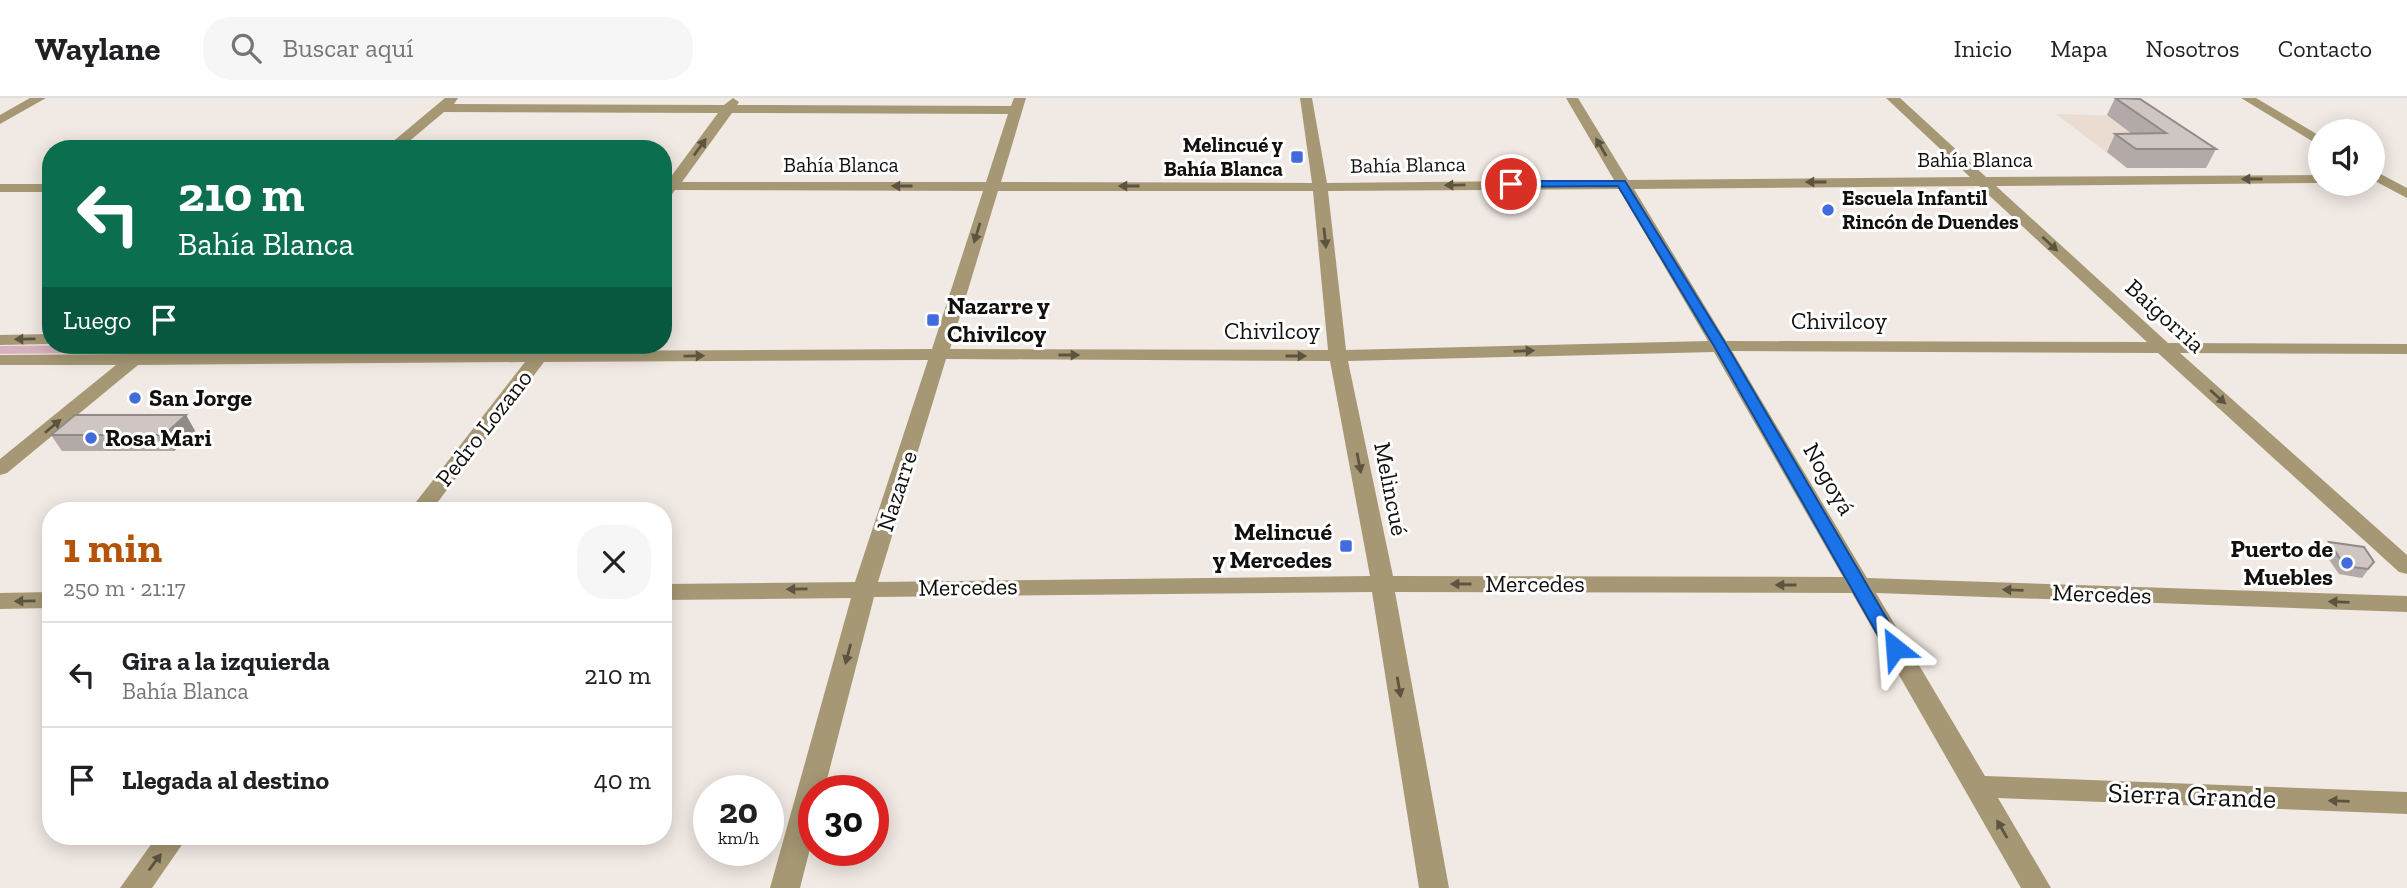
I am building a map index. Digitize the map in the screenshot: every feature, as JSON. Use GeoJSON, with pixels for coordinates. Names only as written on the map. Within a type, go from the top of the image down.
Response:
{"type":"FeatureCollection","features":[{"type":"Feature","properties":{"kind":"street"},"geometry":{"type":"LineString","coordinates":[[0,120],[40,98]]}},
{"type":"Feature","properties":{"kind":"street"},"geometry":{"type":"LineString","coordinates":[[402,140],[454,98]]}},
{"type":"Feature","properties":{"kind":"street","name":"Melincué"},"geometry":{"type":"LineString","coordinates":[[1306,98],[1320,187],[1338,356],[1434,888]]}},
{"type":"Feature","properties":{"kind":"street","name":"Nogoyá"},"geometry":{"type":"LineString","coordinates":[[1572,98],[2036,888]]}},
{"type":"Feature","properties":{"kind":"street","name":"Baigorria"},"geometry":{"type":"LineString","coordinates":[[1892,98],[2162,347],[2407,567]]}},
{"type":"Feature","properties":{"kind":"street"},"geometry":{"type":"LineString","coordinates":[[2247,98],[2308,135]]}},
{"type":"Feature","properties":{"kind":"street"},"geometry":{"type":"LineString","coordinates":[[672,181],[731,104]]}},
{"type":"Feature","properties":{"kind":"street"},"geometry":{"type":"LineString","coordinates":[[441,108],[1018,104]]}},
{"type":"Feature","properties":{"kind":"street","name":"Nazarre"},"geometry":{"type":"LineString","coordinates":[[785,888],[865,588],[1018,104]]}},
{"type":"Feature","properties":{"kind":"street"},"geometry":{"type":"LineString","coordinates":[[2385,177],[2407,178]]}},
{"type":"Feature","properties":{"kind":"street","name":"Bahía Blanca"},"geometry":{"type":"LineString","coordinates":[[672,189],[2308,179]]}},
{"type":"Feature","properties":{"kind":"street"},"geometry":{"type":"LineString","coordinates":[[2385,182],[2407,194]]}},
{"type":"Feature","properties":{"kind":"street"},"geometry":{"type":"LineString","coordinates":[[0,188],[42,188]]}},
{"type":"Feature","properties":{"kind":"street"},"geometry":{"type":"LineString","coordinates":[[0,340],[42,339]]}},
{"type":"Feature","properties":{"kind":"street","name":"Chivilcoy"},"geometry":{"type":"LineString","coordinates":[[672,352],[1338,356],[1720,346],[2407,349]]}},
{"type":"Feature","properties":{"kind":"street","name":"Chivilcoy"},"geometry":{"type":"LineString","coordinates":[[0,360],[88,354]]}},
{"type":"Feature","properties":{"kind":"street"},"geometry":{"type":"LineString","coordinates":[[0,469],[129,354]]}},
{"type":"Feature","properties":{"kind":"street","name":"Pedro Lozano"},"geometry":{"type":"LineString","coordinates":[[427,502],[541,354]]}},
{"type":"Feature","properties":{"kind":"street","name":"Mercedes"},"geometry":{"type":"LineString","coordinates":[[672,592],[1381,584],[1860,585],[2407,604]]}},
{"type":"Feature","properties":{"kind":"street"},"geometry":{"type":"LineString","coordinates":[[0,601],[42,600]]}},
{"type":"Feature","properties":{"kind":"street","name":"Sierra Grande"},"geometry":{"type":"LineString","coordinates":[[1977,786],[2407,803]]}},
{"type":"Feature","properties":{"kind":"street"},"geometry":{"type":"LineString","coordinates":[[135,888],[167,845]]}},
{"type":"Feature","properties":{"kind":"shaded area"},"geometry":{"type":"Polygon","coordinates":[[[2056,114],[2132,116],[2206,168],[2127,168],[2056,114]]]}},
{"type":"Feature","properties":{"kind":"shaded area"},"geometry":{"type":"Polygon","coordinates":[[[0,346],[42,346],[42,354],[0,354],[0,346]]]}},
{"type":"Feature","properties":{"kind":"building"},"geometry":{"type":"Polygon","coordinates":[[[2115,98],[2140,99],[2216,149],[2136,149],[2115,134],[2166,133],[2115,98]]]}},
{"type":"Feature","properties":{"kind":"building"},"geometry":{"type":"Polygon","coordinates":[[[75,415],[186,415],[164,435],[51,435],[75,415]]]}},
{"type":"Feature","properties":{"kind":"building"},"geometry":{"type":"Polygon","coordinates":[[[2329,542],[2364,547],[2374,562],[2368,569],[2345,566],[2329,542]]]}},
{"type":"Feature","properties":{"kind":"place","name":"Melincué y Bahía Blanca"},"geometry":{"type":"Point","coordinates":[1297,157]}},
{"type":"Feature","properties":{"kind":"place","name":"Escuela Infantil Rincón de Duendes"},"geometry":{"type":"Point","coordinates":[1828,210]}},
{"type":"Feature","properties":{"kind":"place","name":"Nazarre y Chivilcoy"},"geometry":{"type":"Point","coordinates":[933,320]}},
{"type":"Feature","properties":{"kind":"place","name":"San Jorge"},"geometry":{"type":"Point","coordinates":[135,398]}},
{"type":"Feature","properties":{"kind":"place","name":"Rosa Mari"},"geometry":{"type":"Point","coordinates":[91,438]}},
{"type":"Feature","properties":{"kind":"place","name":"Melincué y Mercedes"},"geometry":{"type":"Point","coordinates":[1346,546]}},
{"type":"Feature","properties":{"kind":"place","name":"Puerto de Muebles"},"geometry":{"type":"Point","coordinates":[2347,563]}},
{"type":"Feature","properties":{"kind":"route"},"geometry":{"type":"LineString","coordinates":[[1511,184],[1621,183],[1720,346],[1895,648]]}}]}
